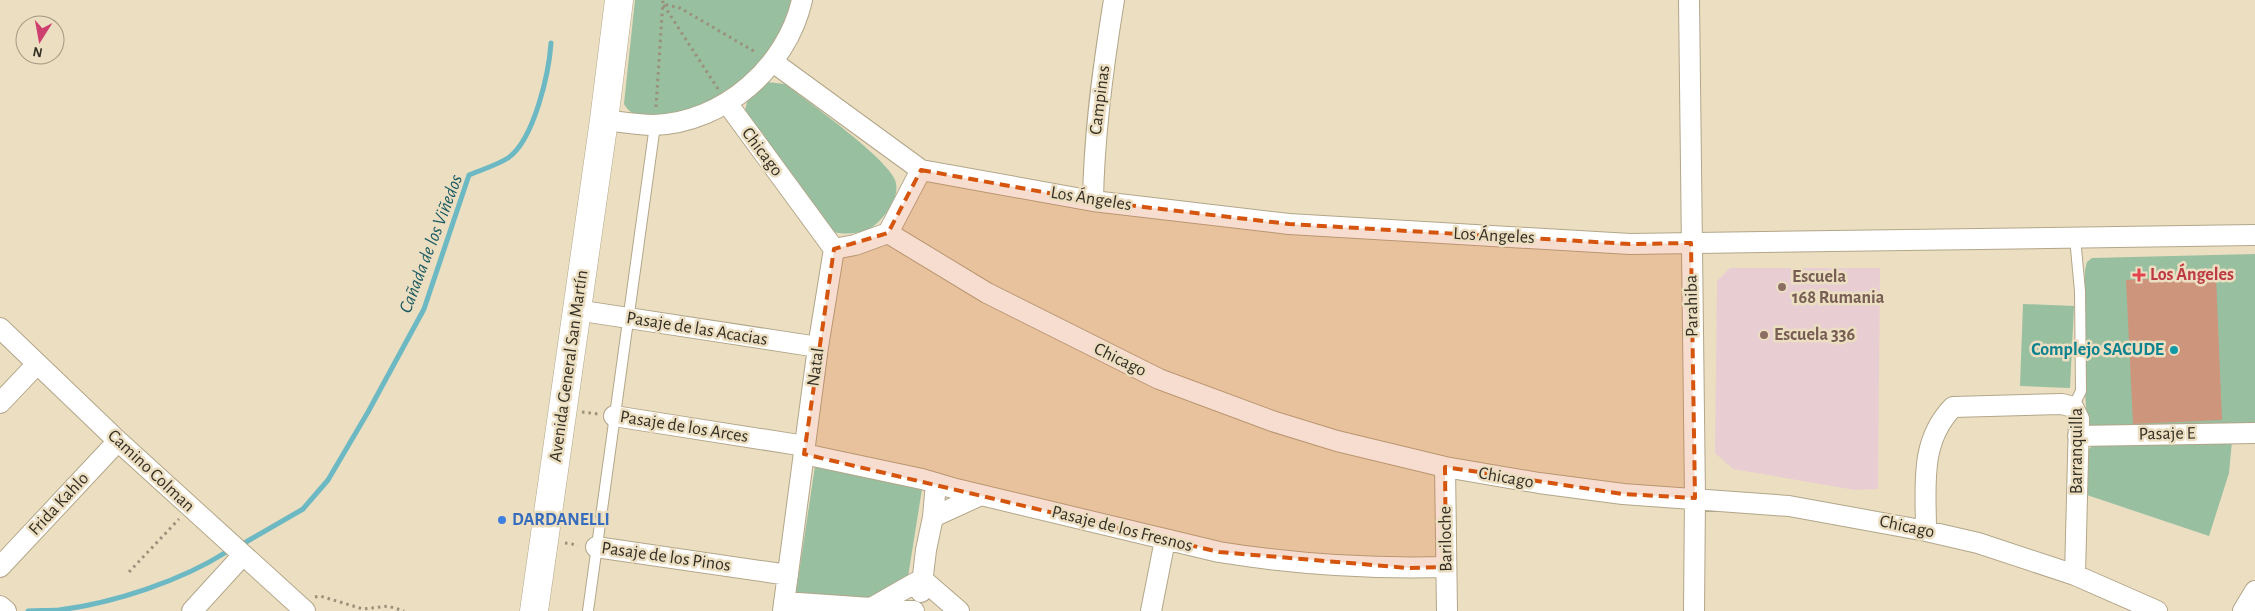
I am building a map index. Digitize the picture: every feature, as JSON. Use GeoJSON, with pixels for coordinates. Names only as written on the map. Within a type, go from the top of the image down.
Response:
{"type":"FeatureCollection","features":[{"type":"Feature","properties":{"kind":"main road","name":"Avenida General San Martín"},"geometry":{"type":"LineString","coordinates":[[534,611],[604,120],[618,0]]}},
{"type":"Feature","properties":{"kind":"street"},"geometry":{"type":"LineString","coordinates":[[604,120],[655,125],[695,117],[727,103],[754,83],[773,62],[793,28],[802,0]]}},
{"type":"Feature","properties":{"kind":"street","name":"Campinas"},"geometry":{"type":"LineString","coordinates":[[1094,201],[1094,149],[1101,80],[1114,0]]}},
{"type":"Feature","properties":{"kind":"street","name":"Parahiba"},"geometry":{"type":"LineString","coordinates":[[1689,0],[1695,498],[1694,611]]}},
{"type":"Feature","properties":{"kind":"street","name":"Los Ángeles"},"geometry":{"type":"LineString","coordinates":[[773,62],[921,170],[1094,201],[1289,224],[1630,244],[2255,236]]}},
{"type":"Feature","properties":{"kind":"street","name":"Chicago"},"geometry":{"type":"LineString","coordinates":[[727,103],[834,250]]}},
{"type":"Feature","properties":{"kind":"street"},"geometry":{"type":"LineString","coordinates":[[834,250],[855,245],[888,233],[921,170]]}},
{"type":"Feature","properties":{"kind":"street","name":"Chicago"},"geometry":{"type":"LineString","coordinates":[[888,233],[987,293],[1159,379],[1272,421],[1337,440],[1445,467],[1539,483],[1623,494],[1695,498],[1817,510],[1926,531],[1978,543],[2075,574],[2157,611]]}},
{"type":"Feature","properties":{"kind":"street","name":"Natal"},"geometry":{"type":"LineString","coordinates":[[784,607],[818,348],[834,250]]}},
{"type":"Feature","properties":{"kind":"street","name":"Pasaje de las Acacias"},"geometry":{"type":"LineString","coordinates":[[576,310],[818,348]]}},
{"type":"Feature","properties":{"kind":"street","name":"Camino Colman"},"geometry":{"type":"LineString","coordinates":[[0,328],[190,508],[299,606]]}},
{"type":"Feature","properties":{"kind":"street"},"geometry":{"type":"LineString","coordinates":[[0,403],[37,364]]}},
{"type":"Feature","properties":{"kind":"street"},"geometry":{"type":"LineString","coordinates":[[1926,531],[1926,460],[1940,420],[1953,407],[2062,404],[2073,407]]}},
{"type":"Feature","properties":{"kind":"street","name":"Barranquilla"},"geometry":{"type":"LineString","coordinates":[[2073,407],[2079,419],[2075,574]]}},
{"type":"Feature","properties":{"kind":"street","name":"Pasaje de los Arces"},"geometry":{"type":"LineString","coordinates":[[614,416],[804,450]]}},
{"type":"Feature","properties":{"kind":"street","name":"Pasaje E"},"geometry":{"type":"LineString","coordinates":[[2078,436],[2255,433]]}},
{"type":"Feature","properties":{"kind":"street","name":"Frida Kahlo"},"geometry":{"type":"LineString","coordinates":[[0,567],[118,441]]}},
{"type":"Feature","properties":{"kind":"street","name":"Pasaje de los Fresnos"},"geometry":{"type":"LineString","coordinates":[[804,450],[1165,540],[1259,558],[1408,568],[1446,567]]}},
{"type":"Feature","properties":{"kind":"street","name":"Bariloche"},"geometry":{"type":"LineString","coordinates":[[1445,467],[1447,611]]}},
{"type":"Feature","properties":{"kind":"street"},"geometry":{"type":"LineString","coordinates":[[784,607],[873,607],[916,611],[933,517],[936,483]]}},
{"type":"Feature","properties":{"kind":"street"},"geometry":{"type":"LineString","coordinates":[[933,517],[981,495]]}},
{"type":"Feature","properties":{"kind":"street"},"geometry":{"type":"LineString","coordinates":[[1151,611],[1165,540]]}},
{"type":"Feature","properties":{"kind":"street","name":"Pasaje de los Pinos"},"geometry":{"type":"LineString","coordinates":[[596,548],[788,575]]}},
{"type":"Feature","properties":{"kind":"street"},"geometry":{"type":"LineString","coordinates":[[192,611],[243,555]]}},
{"type":"Feature","properties":{"kind":"street"},"geometry":{"type":"LineString","coordinates":[[873,607],[922,579]]}},
{"type":"Feature","properties":{"kind":"street"},"geometry":{"type":"LineString","coordinates":[[922,579],[959,611]]}},
{"type":"Feature","properties":{"kind":"street"},"geometry":{"type":"LineString","coordinates":[[2243,611],[2255,591]]}},
{"type":"Feature","properties":{"kind":"street"},"geometry":{"type":"LineString","coordinates":[[0,606],[6,611]]}},
{"type":"Feature","properties":{"kind":"lane"},"geometry":{"type":"LineString","coordinates":[[588,611],[655,125]]}},
{"type":"Feature","properties":{"kind":"lane","name":"Barranquilla"},"geometry":{"type":"LineString","coordinates":[[2073,407],[2081,391],[2080,291],[2075,238]]}},
{"type":"Feature","properties":{"kind":"path"},"geometry":{"type":"LineString","coordinates":[[663,2],[680,8],[773,62]]}},
{"type":"Feature","properties":{"kind":"path"},"geometry":{"type":"LineString","coordinates":[[663,2],[727,103]]}},
{"type":"Feature","properties":{"kind":"path"},"geometry":{"type":"LineString","coordinates":[[655,125],[663,2]]}},
{"type":"Feature","properties":{"kind":"path","name":"Pasaje de los Arces"},"geometry":{"type":"LineString","coordinates":[[562,409],[614,416]]}},
{"type":"Feature","properties":{"kind":"path"},"geometry":{"type":"LineString","coordinates":[[129,572],[190,508]]}},
{"type":"Feature","properties":{"kind":"path","name":"Pasaje de los Pinos"},"geometry":{"type":"LineString","coordinates":[[545,541],[596,548]]}},
{"type":"Feature","properties":{"kind":"path"},"geometry":{"type":"LineString","coordinates":[[299,606],[320,596],[363,609],[388,606],[404,611]]}},
{"type":"Feature","properties":{"kind":"highlighted area"},"geometry":{"type":"Polygon","coordinates":[[[921,170],[1093,201],[1289,224],[1630,244],[1691,243],[1695,498],[1623,494],[1445,467],[1446,567],[1408,568],[1219,552],[804,454],[834,249],[888,233],[921,170]]]}},
{"type":"Feature","properties":{"kind":"shaded area"},"geometry":{"type":"Polygon","coordinates":[[[1730,268],[1880,268],[1878,489],[1855,490],[1733,469],[1715,453],[1717,281],[1730,268]]]}},
{"type":"Feature","properties":{"kind":"green space"},"geometry":{"type":"Polygon","coordinates":[[[635,0],[794,0],[770,53],[748,78],[722,95],[685,111],[666,116],[648,117],[634,114],[624,104],[635,0]]]}},
{"type":"Feature","properties":{"kind":"green space"},"geometry":{"type":"Polygon","coordinates":[[[767,82],[785,84],[862,144],[889,170],[896,185],[894,200],[889,210],[877,224],[865,231],[852,233],[830,232],[744,115],[748,98],[767,82]]]}},
{"type":"Feature","properties":{"kind":"green space"},"geometry":{"type":"Polygon","coordinates":[[[2255,254],[2255,427],[2091,427],[2087,422],[2083,362],[2085,270],[2087,262],[2092,258],[2255,254]]]}},
{"type":"Feature","properties":{"kind":"green space"},"geometry":{"type":"Polygon","coordinates":[[[2023,304],[2074,306],[2070,388],[2020,386],[2023,304]]]}},
{"type":"Feature","properties":{"kind":"green space"},"geometry":{"type":"Polygon","coordinates":[[[2232,441],[2229,473],[2209,536],[2087,495],[2087,451],[2096,442],[2232,441]]]}},
{"type":"Feature","properties":{"kind":"green space"},"geometry":{"type":"Polygon","coordinates":[[[815,466],[922,489],[904,602],[796,593],[815,466]]]}},
{"type":"Feature","properties":{"kind":"building","name":"Complejo SACUDE"},"geometry":{"type":"Polygon","coordinates":[[[2216,276],[2222,420],[2133,424],[2126,280],[2216,276]]]}},
{"type":"Feature","properties":{"kind":"waterway","name":"Cañada de los Viñedos"},"geometry":{"type":"LineString","coordinates":[[246,542],[303,509],[328,480],[368,412],[424,309],[469,175],[508,158],[517,149],[533,122],[547,71],[551,43]]}},
{"type":"Feature","properties":{"kind":"waterway"},"geometry":{"type":"LineString","coordinates":[[28,611],[80,607],[124,596],[190,572],[228,551]]}},
{"type":"Feature","properties":{"kind":"place","name":"Los Ángeles"},"geometry":{"type":"Point","coordinates":[2139,275]}},
{"type":"Feature","properties":{"kind":"place","name":"Escuela 168 Rumania"},"geometry":{"type":"Point","coordinates":[1782,287]}},
{"type":"Feature","properties":{"kind":"place","name":"Escuela 336"},"geometry":{"type":"Point","coordinates":[1764,335]}},
{"type":"Feature","properties":{"kind":"place","name":"Complejo SACUDE"},"geometry":{"type":"Point","coordinates":[2174,350]}},
{"type":"Feature","properties":{"kind":"place","name":"DARDANELLI"},"geometry":{"type":"Point","coordinates":[502,520]}}]}
